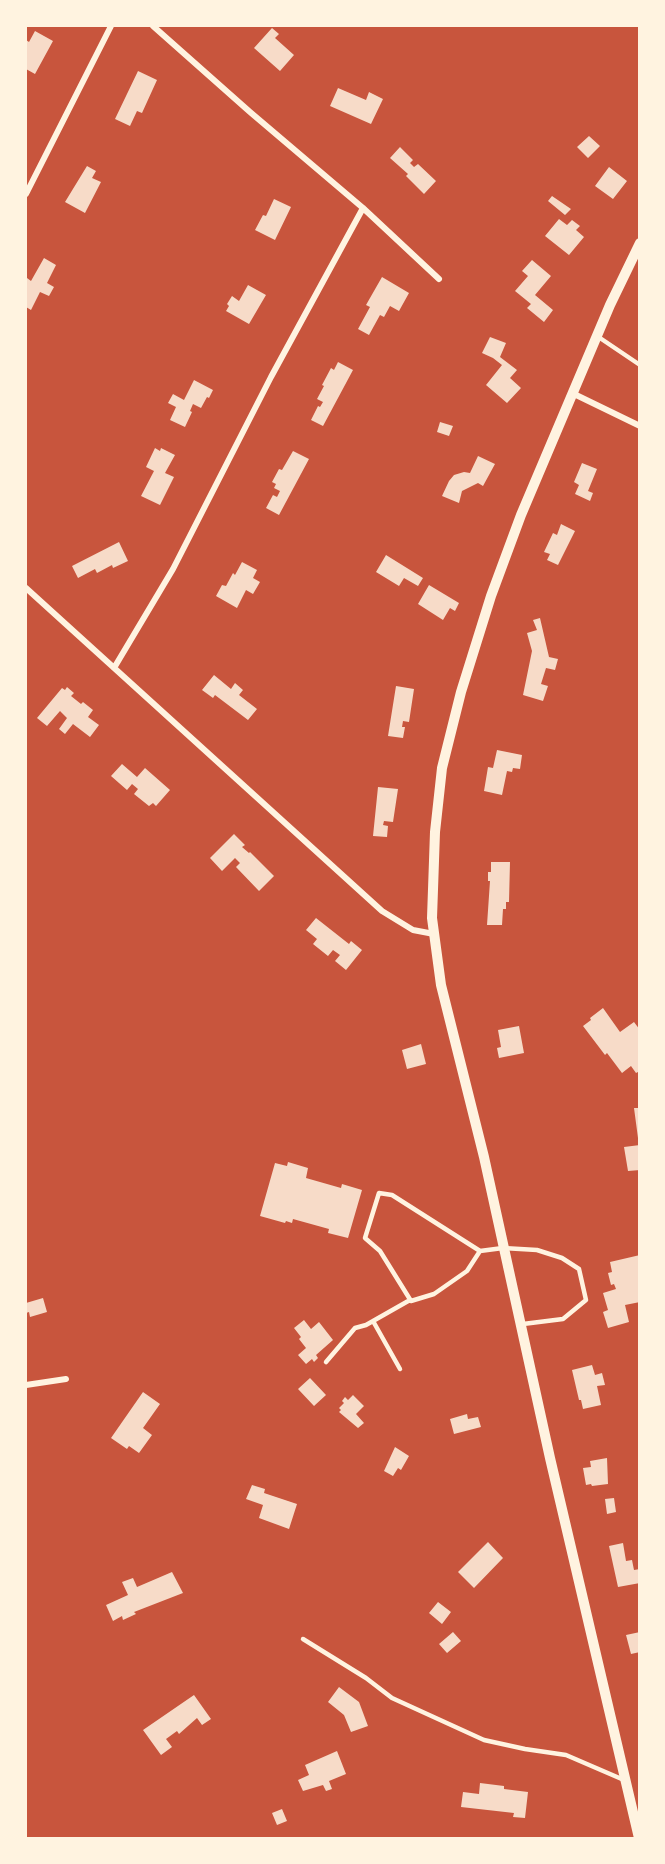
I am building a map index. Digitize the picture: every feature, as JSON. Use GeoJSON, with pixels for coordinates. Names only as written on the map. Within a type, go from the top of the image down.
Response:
{"type":"FeatureCollection","features":[{"type":"Feature","properties":{"kind":"street"},"geometry":{"type":"LineString","coordinates":[[26,194],[111,26]]}},
{"type":"Feature","properties":{"kind":"street"},"geometry":{"type":"LineString","coordinates":[[153,26],[363,208],[439,279]]}},
{"type":"Feature","properties":{"kind":"street"},"geometry":{"type":"LineString","coordinates":[[114,668],[173,569],[271,377],[363,208]]}},
{"type":"Feature","properties":{"kind":"street"},"geometry":{"type":"LineString","coordinates":[[639,243],[520,515],[491,596],[461,692],[442,768],[435,832],[432,918],[441,985],[471,1102],[639,1839]]}},
{"type":"Feature","properties":{"kind":"street"},"geometry":{"type":"LineString","coordinates":[[572,393],[639,426]]}},
{"type":"Feature","properties":{"kind":"street"},"geometry":{"type":"LineString","coordinates":[[26,588],[382,911],[413,930],[434,934]]}},
{"type":"Feature","properties":{"kind":"street"},"geometry":{"type":"LineString","coordinates":[[26,1385],[66,1379]]}},
{"type":"Feature","properties":{"kind":"lane"},"geometry":{"type":"LineString","coordinates":[[597,336],[639,365]]}},
{"type":"Feature","properties":{"kind":"lane"},"geometry":{"type":"LineString","coordinates":[[410,1300],[380,1251],[364,1238],[379,1193],[392,1195],[480,1251],[503,1248],[537,1250],[562,1258],[579,1269],[586,1300],[563,1319],[521,1324]]}},
{"type":"Feature","properties":{"kind":"lane"},"geometry":{"type":"LineString","coordinates":[[326,1362],[355,1328],[373,1321],[410,1300],[434,1294],[467,1271],[480,1251]]}},
{"type":"Feature","properties":{"kind":"lane"},"geometry":{"type":"LineString","coordinates":[[373,1321],[400,1369]]}},
{"type":"Feature","properties":{"kind":"lane"},"geometry":{"type":"LineString","coordinates":[[303,1639],[366,1678],[392,1698],[484,1740],[566,1755],[624,1781]]}},
{"type":"Feature","properties":{"kind":"building"},"geometry":{"type":"Polygon","coordinates":[[[272,28],[279,34],[275,38],[294,55],[280,71],[254,48],[272,28]]]}},
{"type":"Feature","properties":{"kind":"building"},"geometry":{"type":"Polygon","coordinates":[[[35,31],[53,41],[35,74],[26,69],[26,40],[29,42],[35,31]]]}},
{"type":"Feature","properties":{"kind":"building"},"geometry":{"type":"Polygon","coordinates":[[[138,71],[157,80],[142,113],[137,111],[130,126],[115,119],[138,71]]]}},
{"type":"Feature","properties":{"kind":"building"},"geometry":{"type":"Polygon","coordinates":[[[338,88],[366,100],[369,92],[383,99],[371,124],[330,106],[338,88]]]}},
{"type":"Feature","properties":{"kind":"building"},"geometry":{"type":"Polygon","coordinates":[[[589,136],[600,146],[588,158],[577,147],[589,136]]]}},
{"type":"Feature","properties":{"kind":"building"},"geometry":{"type":"Polygon","coordinates":[[[400,147],[413,160],[410,163],[414,167],[418,164],[436,181],[424,194],[406,176],[408,174],[390,158],[400,147]]]}},
{"type":"Feature","properties":{"kind":"building"},"geometry":{"type":"Polygon","coordinates":[[[87,166],[96,171],[92,178],[101,182],[85,213],[65,202],[87,166]]]}},
{"type":"Feature","properties":{"kind":"building"},"geometry":{"type":"Polygon","coordinates":[[[609,167],[627,181],[613,199],[595,186],[609,167]]]}},
{"type":"Feature","properties":{"kind":"building"},"geometry":{"type":"Polygon","coordinates":[[[552,196],[571,209],[565,215],[548,201],[552,196]]]}},
{"type":"Feature","properties":{"kind":"building"},"geometry":{"type":"Polygon","coordinates":[[[274,199],[291,207],[275,240],[255,230],[263,215],[266,216],[274,199]]]}},
{"type":"Feature","properties":{"kind":"building"},"geometry":{"type":"Polygon","coordinates":[[[559,219],[567,225],[572,220],[580,226],[576,230],[584,237],[569,255],[545,236],[559,219]]]}},
{"type":"Feature","properties":{"kind":"building"},"geometry":{"type":"Polygon","coordinates":[[[44,258],[56,265],[47,283],[54,287],[49,296],[40,292],[31,310],[26,307],[26,280],[27,278],[31,281],[44,258]]]}},
{"type":"Feature","properties":{"kind":"building"},"geometry":{"type":"Polygon","coordinates":[[[532,260],[551,276],[535,295],[553,310],[544,322],[527,308],[531,304],[515,291],[528,276],[522,271],[532,260]]]}},
{"type":"Feature","properties":{"kind":"building"},"geometry":{"type":"Polygon","coordinates":[[[382,277],[409,293],[399,311],[390,306],[384,317],[380,315],[369,335],[358,329],[370,307],[366,305],[382,277]]]}},
{"type":"Feature","properties":{"kind":"building"},"geometry":{"type":"Polygon","coordinates":[[[248,285],[266,295],[249,324],[226,311],[232,296],[239,301],[248,285]]]}},
{"type":"Feature","properties":{"kind":"building"},"geometry":{"type":"Polygon","coordinates":[[[490,337],[506,343],[500,357],[517,370],[510,378],[521,388],[507,403],[486,385],[502,365],[482,353],[490,337]]]}},
{"type":"Feature","properties":{"kind":"building"},"geometry":{"type":"Polygon","coordinates":[[[338,362],[353,370],[323,426],[311,420],[318,406],[320,407],[323,402],[317,399],[324,386],[322,385],[331,368],[334,370],[338,362]]]}},
{"type":"Feature","properties":{"kind":"building"},"geometry":{"type":"Polygon","coordinates":[[[194,380],[213,390],[201,408],[193,404],[185,427],[170,420],[176,407],[168,403],[173,394],[184,400],[194,380]]]}},
{"type":"Feature","properties":{"kind":"building"},"geometry":{"type":"Polygon","coordinates":[[[440,422],[453,426],[449,436],[437,432],[440,422]]]}},
{"type":"Feature","properties":{"kind":"building"},"geometry":{"type":"Polygon","coordinates":[[[155,448],[160,451],[161,448],[175,455],[165,473],[174,477],[160,505],[141,496],[154,471],[146,467],[155,448]]]}},
{"type":"Feature","properties":{"kind":"building"},"geometry":{"type":"Polygon","coordinates":[[[293,451],[309,459],[279,515],[266,508],[273,495],[277,497],[280,491],[274,488],[276,484],[272,482],[293,451]]]}},
{"type":"Feature","properties":{"kind":"building"},"geometry":{"type":"Polygon","coordinates":[[[478,456],[495,464],[483,486],[478,483],[462,491],[459,503],[442,496],[454,475],[470,473],[478,456]]]}},
{"type":"Feature","properties":{"kind":"building"},"geometry":{"type":"Polygon","coordinates":[[[582,463],[597,469],[588,491],[593,493],[590,501],[575,494],[579,485],[574,482],[582,463]]]}},
{"type":"Feature","properties":{"kind":"building"},"geometry":{"type":"Polygon","coordinates":[[[561,524],[575,531],[558,565],[547,560],[550,554],[544,552],[553,533],[557,535],[561,524]]]}},
{"type":"Feature","properties":{"kind":"building"},"geometry":{"type":"Polygon","coordinates":[[[119,542],[128,561],[113,568],[112,565],[97,573],[95,569],[78,578],[72,566],[119,542]]]}},
{"type":"Feature","properties":{"kind":"building"},"geometry":{"type":"Polygon","coordinates":[[[386,555],[423,578],[418,586],[404,578],[399,586],[376,572],[386,555]]]}},
{"type":"Feature","properties":{"kind":"building"},"geometry":{"type":"Polygon","coordinates":[[[242,562],[257,570],[253,578],[260,582],[253,594],[246,590],[237,608],[216,596],[222,585],[226,586],[233,573],[235,575],[242,562]]]}},
{"type":"Feature","properties":{"kind":"building"},"geometry":{"type":"Polygon","coordinates":[[[429,585],[459,603],[455,611],[450,608],[443,620],[418,604],[429,585]]]}},
{"type":"Feature","properties":{"kind":"building"},"geometry":{"type":"Polygon","coordinates":[[[540,618],[549,657],[558,659],[555,670],[546,668],[541,684],[548,686],[543,701],[523,695],[532,651],[527,633],[537,630],[533,620],[540,618]]]}},
{"type":"Feature","properties":{"kind":"building"},"geometry":{"type":"Polygon","coordinates":[[[214,675],[231,689],[235,683],[243,690],[239,695],[257,709],[248,720],[215,695],[213,698],[202,690],[214,675]]]}},
{"type":"Feature","properties":{"kind":"building"},"geometry":{"type":"Polygon","coordinates":[[[396,686],[414,689],[409,722],[403,721],[402,727],[405,727],[403,738],[388,736],[396,686]]]}},
{"type":"Feature","properties":{"kind":"building"},"geometry":{"type":"Polygon","coordinates":[[[67,687],[74,693],[71,696],[93,710],[88,717],[99,725],[90,737],[73,724],[65,734],[59,729],[67,718],[60,711],[47,726],[37,718],[62,688],[65,690],[67,687]]]}},
{"type":"Feature","properties":{"kind":"building"},"geometry":{"type":"Polygon","coordinates":[[[497,750],[522,755],[520,769],[513,768],[512,772],[507,771],[502,795],[484,791],[488,767],[493,768],[497,750]]]}},
{"type":"Feature","properties":{"kind":"building"},"geometry":{"type":"Polygon","coordinates":[[[122,764],[137,777],[145,768],[170,790],[156,806],[153,803],[149,806],[134,794],[138,789],[132,784],[127,790],[111,776],[122,764]]]}},
{"type":"Feature","properties":{"kind":"building"},"geometry":{"type":"Polygon","coordinates":[[[378,787],[398,789],[393,822],[384,821],[383,825],[388,826],[387,837],[373,836],[378,787]]]}},
{"type":"Feature","properties":{"kind":"building"},"geometry":{"type":"Polygon","coordinates":[[[234,834],[245,845],[242,847],[274,876],[259,891],[236,867],[240,863],[235,858],[222,871],[210,858],[234,834]]]}},
{"type":"Feature","properties":{"kind":"building"},"geometry":{"type":"Polygon","coordinates":[[[491,862],[510,862],[509,902],[506,902],[506,909],[503,909],[502,925],[487,925],[490,881],[488,881],[488,872],[491,872],[491,862]]]}},
{"type":"Feature","properties":{"kind":"building"},"geometry":{"type":"Polygon","coordinates":[[[316,918],[349,944],[351,941],[362,950],[346,970],[335,961],[340,955],[333,950],[328,956],[313,944],[317,939],[306,930],[316,918]]]}},
{"type":"Feature","properties":{"kind":"building"},"geometry":{"type":"Polygon","coordinates":[[[603,1008],[620,1032],[634,1022],[640,1030],[640,1071],[636,1073],[631,1066],[622,1073],[583,1026],[603,1008]]]}},
{"type":"Feature","properties":{"kind":"building"},"geometry":{"type":"Polygon","coordinates":[[[519,1026],[524,1053],[499,1058],[497,1048],[501,1047],[498,1030],[519,1026]]]}},
{"type":"Feature","properties":{"kind":"building"},"geometry":{"type":"Polygon","coordinates":[[[421,1044],[426,1064],[407,1069],[402,1050],[421,1044]]]}},
{"type":"Feature","properties":{"kind":"building"},"geometry":{"type":"Polygon","coordinates":[[[634,1108],[640,1108],[640,1138],[638,1138],[634,1108]]]}},
{"type":"Feature","properties":{"kind":"building"},"geometry":{"type":"Polygon","coordinates":[[[640,1145],[640,1170],[628,1171],[624,1147],[640,1145]]]}},
{"type":"Feature","properties":{"kind":"building"},"geometry":{"type":"Polygon","coordinates":[[[288,1162],[308,1168],[306,1178],[341,1188],[342,1184],[362,1190],[348,1238],[328,1233],[329,1229],[293,1219],[292,1223],[286,1221],[285,1223],[260,1216],[275,1163],[287,1166],[288,1162]]]}},
{"type":"Feature","properties":{"kind":"building"},"geometry":{"type":"Polygon","coordinates":[[[640,1255],[640,1302],[625,1305],[629,1322],[608,1328],[603,1312],[608,1310],[603,1293],[616,1289],[614,1284],[611,1285],[608,1273],[612,1272],[610,1262],[640,1255]]]}},
{"type":"Feature","properties":{"kind":"building"},"geometry":{"type":"Polygon","coordinates":[[[43,1298],[47,1312],[30,1317],[29,1312],[26,1313],[26,1303],[43,1298]]]}},
{"type":"Feature","properties":{"kind":"building"},"geometry":{"type":"Polygon","coordinates":[[[304,1320],[311,1329],[319,1322],[333,1340],[316,1355],[318,1358],[314,1362],[312,1359],[306,1364],[298,1355],[306,1348],[294,1328],[304,1320]]]}},
{"type":"Feature","properties":{"kind":"building"},"geometry":{"type":"Polygon","coordinates":[[[592,1365],[595,1375],[602,1373],[605,1385],[597,1386],[601,1405],[583,1409],[572,1370],[592,1365]]]}},
{"type":"Feature","properties":{"kind":"building"},"geometry":{"type":"Polygon","coordinates":[[[310,1378],[326,1395],[314,1406],[298,1389],[310,1378]]]}},
{"type":"Feature","properties":{"kind":"building"},"geometry":{"type":"Polygon","coordinates":[[[143,1392],[160,1404],[143,1428],[152,1435],[139,1453],[129,1446],[127,1449],[111,1438],[143,1392]]]}},
{"type":"Feature","properties":{"kind":"building"},"geometry":{"type":"Polygon","coordinates":[[[353,1395],[364,1406],[356,1414],[364,1423],[358,1428],[339,1412],[345,1397],[348,1400],[353,1395]]]}},
{"type":"Feature","properties":{"kind":"building"},"geometry":{"type":"Polygon","coordinates":[[[467,1414],[468,1419],[478,1417],[481,1427],[454,1434],[450,1419],[467,1414]]]}},
{"type":"Feature","properties":{"kind":"building"},"geometry":{"type":"Polygon","coordinates":[[[395,1447],[409,1456],[401,1470],[398,1468],[393,1476],[384,1471],[395,1447]]]}},
{"type":"Feature","properties":{"kind":"building"},"geometry":{"type":"Polygon","coordinates":[[[607,1458],[608,1484],[586,1485],[583,1468],[591,1467],[590,1461],[607,1458]]]}},
{"type":"Feature","properties":{"kind":"building"},"geometry":{"type":"Polygon","coordinates":[[[252,1485],[265,1489],[264,1493],[297,1504],[289,1529],[259,1518],[263,1505],[246,1499],[252,1485]]]}},
{"type":"Feature","properties":{"kind":"building"},"geometry":{"type":"Polygon","coordinates":[[[614,1498],[616,1512],[607,1514],[605,1499],[614,1498]]]}},
{"type":"Feature","properties":{"kind":"building"},"geometry":{"type":"Polygon","coordinates":[[[488,1542],[503,1558],[474,1588],[458,1572],[488,1542]]]}},
{"type":"Feature","properties":{"kind":"building"},"geometry":{"type":"Polygon","coordinates":[[[623,1543],[626,1561],[632,1560],[634,1570],[640,1569],[640,1583],[618,1587],[609,1546],[623,1543]]]}},
{"type":"Feature","properties":{"kind":"building"},"geometry":{"type":"Polygon","coordinates":[[[172,1572],[183,1593],[134,1612],[136,1614],[123,1620],[122,1616],[113,1621],[106,1605],[128,1595],[122,1582],[133,1578],[137,1587],[172,1572]]]}},
{"type":"Feature","properties":{"kind":"building"},"geometry":{"type":"Polygon","coordinates":[[[438,1602],[451,1612],[442,1624],[429,1613],[438,1602]]]}},
{"type":"Feature","properties":{"kind":"building"},"geometry":{"type":"Polygon","coordinates":[[[453,1632],[461,1641],[447,1653],[439,1644],[453,1632]]]}},
{"type":"Feature","properties":{"kind":"building"},"geometry":{"type":"Polygon","coordinates":[[[640,1632],[640,1652],[631,1654],[626,1635],[640,1632]]]}},
{"type":"Feature","properties":{"kind":"building"},"geometry":{"type":"Polygon","coordinates":[[[339,1687],[359,1702],[368,1726],[351,1732],[344,1715],[328,1702],[339,1687]]]}},
{"type":"Feature","properties":{"kind":"building"},"geometry":{"type":"Polygon","coordinates":[[[194,1695],[211,1719],[202,1725],[197,1718],[179,1734],[177,1731],[166,1739],[172,1747],[161,1755],[143,1730],[194,1695]]]}},
{"type":"Feature","properties":{"kind":"building"},"geometry":{"type":"Polygon","coordinates":[[[337,1751],[346,1774],[329,1781],[332,1789],[326,1791],[323,1785],[303,1791],[298,1780],[309,1775],[305,1765],[337,1751]]]}},
{"type":"Feature","properties":{"kind":"building"},"geometry":{"type":"Polygon","coordinates":[[[480,1783],[528,1792],[525,1818],[513,1817],[514,1813],[461,1807],[463,1792],[479,1794],[480,1783]]]}},
{"type":"Feature","properties":{"kind":"building"},"geometry":{"type":"Polygon","coordinates":[[[282,1809],[287,1821],[277,1825],[272,1813],[282,1809]]]}}]}
